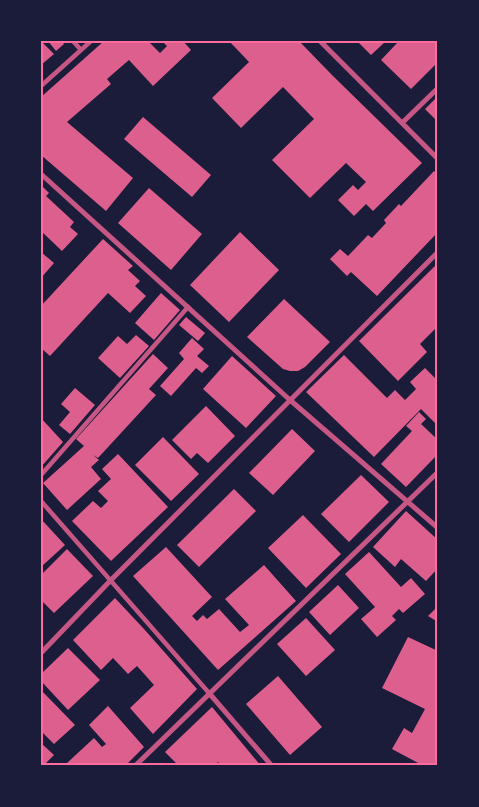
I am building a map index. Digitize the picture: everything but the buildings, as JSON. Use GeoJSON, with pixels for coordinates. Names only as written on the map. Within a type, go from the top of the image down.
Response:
{"type":"FeatureCollection","features":[{"type":"Feature","properties":{"kind":"street"},"geometry":{"type":"LineString","coordinates":[[73,41],[81,50]]}},
{"type":"Feature","properties":{"kind":"street"},"geometry":{"type":"LineString","coordinates":[[41,86],[91,41]]}},
{"type":"Feature","properties":{"kind":"street"},"geometry":{"type":"LineString","coordinates":[[320,41],[438,159]]}},
{"type":"Feature","properties":{"kind":"street"},"geometry":{"type":"LineString","coordinates":[[402,123],[438,88]]}},
{"type":"Feature","properties":{"kind":"street"},"geometry":{"type":"LineString","coordinates":[[41,174],[290,400],[438,528]]}},
{"type":"Feature","properties":{"kind":"street"},"geometry":{"type":"LineString","coordinates":[[41,653],[110,580],[438,252]]}},
{"type":"Feature","properties":{"kind":"street"},"geometry":{"type":"LineString","coordinates":[[41,475],[188,307]]}},
{"type":"Feature","properties":{"kind":"street"},"geometry":{"type":"LineString","coordinates":[[135,766],[438,472]]}},
{"type":"Feature","properties":{"kind":"street"},"geometry":{"type":"LineString","coordinates":[[41,501],[272,766]]}}]}
